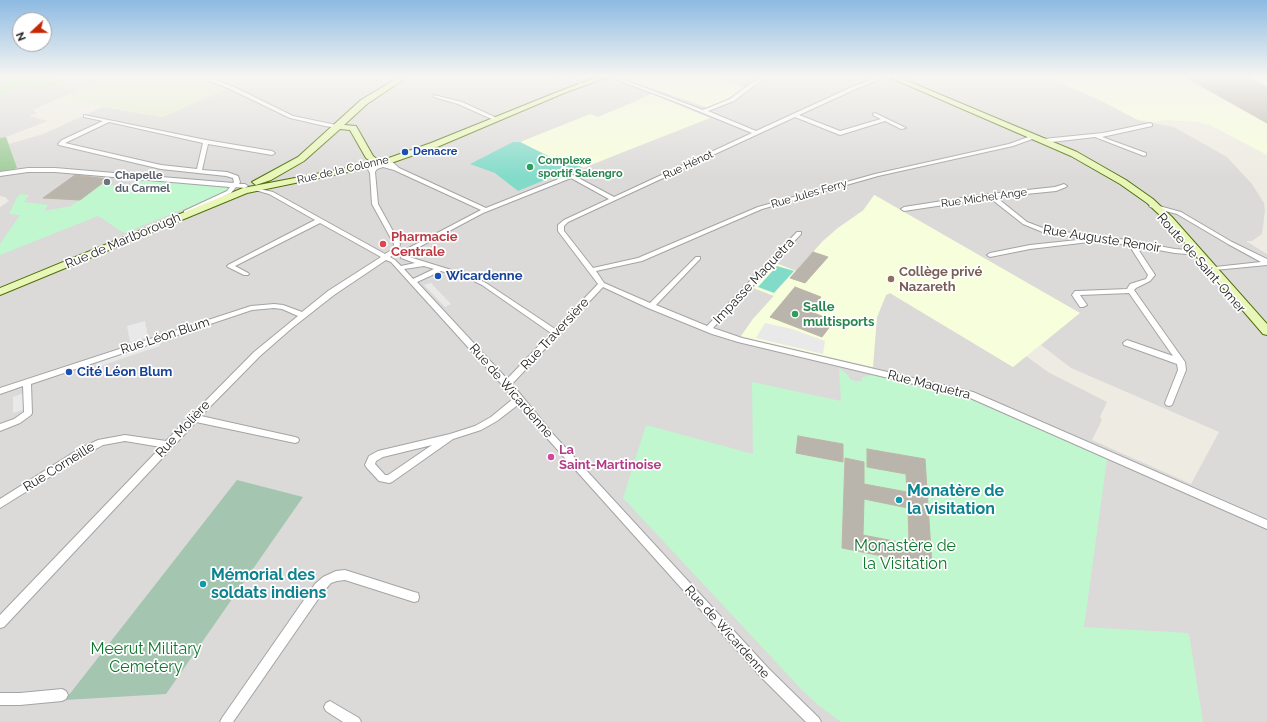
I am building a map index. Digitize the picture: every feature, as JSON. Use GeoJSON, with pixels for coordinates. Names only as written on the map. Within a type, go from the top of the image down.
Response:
{"type":"FeatureCollection","features":[{"type":"Feature","properties":{"kind":"main road"},"geometry":{"type":"LineString","coordinates":[[257,186],[301,159],[355,111]]}},
{"type":"Feature","properties":{"kind":"main road","name":"Rue de la Colonne"},"geometry":{"type":"LineString","coordinates":[[257,186],[290,182],[371,166],[434,145],[519,111]]}},
{"type":"Feature","properties":{"kind":"main road","name":"Route de Saint-Omer"},"geometry":{"type":"LineString","coordinates":[[971,111],[1095,165],[1133,189],[1154,206],[1210,269],[1267,339]]}},
{"type":"Feature","properties":{"kind":"main road"},"geometry":{"type":"LineString","coordinates":[[338,126],[348,126],[353,128],[371,166]]}},
{"type":"Feature","properties":{"kind":"main road","name":"Rue de Marlborough"},"geometry":{"type":"LineString","coordinates":[[0,292],[245,188],[257,186]]}},
{"type":"Feature","properties":{"kind":"main road"},"geometry":{"type":"LineString","coordinates":[[1210,269],[1267,331]]}},
{"type":"Feature","properties":{"kind":"street"},"geometry":{"type":"LineString","coordinates":[[280,111],[312,122],[338,126]]}},
{"type":"Feature","properties":{"kind":"street"},"geometry":{"type":"LineString","coordinates":[[476,111],[496,120]]}},
{"type":"Feature","properties":{"kind":"street"},"geometry":{"type":"LineString","coordinates":[[704,111],[756,134]]}},
{"type":"Feature","properties":{"kind":"street","name":"Rue Hénot"},"geometry":{"type":"LineString","coordinates":[[602,284],[566,238],[560,229],[561,225],[804,111]]}},
{"type":"Feature","properties":{"kind":"street"},"geometry":{"type":"LineString","coordinates":[[875,114],[903,128]]}},
{"type":"Feature","properties":{"kind":"street"},"geometry":{"type":"LineString","coordinates":[[795,115],[840,133],[886,119]]}},
{"type":"Feature","properties":{"kind":"street"},"geometry":{"type":"LineString","coordinates":[[86,116],[206,142],[272,153]]}},
{"type":"Feature","properties":{"kind":"street"},"geometry":{"type":"LineString","coordinates":[[108,121],[64,141],[61,144],[161,167],[233,175],[237,178],[234,186],[226,193],[158,226]]}},
{"type":"Feature","properties":{"kind":"street"},"geometry":{"type":"LineString","coordinates":[[1043,141],[1094,136],[1150,125]]}},
{"type":"Feature","properties":{"kind":"street"},"geometry":{"type":"LineString","coordinates":[[1094,136],[1144,154]]}},
{"type":"Feature","properties":{"kind":"street","name":"Rue Jules Ferry"},"geometry":{"type":"LineString","coordinates":[[592,270],[640,260],[756,209],[876,175],[1011,146],[1033,137]]}},
{"type":"Feature","properties":{"kind":"street"},"geometry":{"type":"LineString","coordinates":[[199,172],[206,142]]}},
{"type":"Feature","properties":{"kind":"street"},"geometry":{"type":"LineString","coordinates":[[390,160],[397,169]]}},
{"type":"Feature","properties":{"kind":"street"},"geometry":{"type":"LineString","coordinates":[[386,257],[396,250],[397,246],[374,204],[371,166],[376,168],[382,165],[397,169],[486,210]]}},
{"type":"Feature","properties":{"kind":"street"},"geometry":{"type":"LineString","coordinates":[[0,174],[28,170],[55,170],[245,188]]}},
{"type":"Feature","properties":{"kind":"street"},"geometry":{"type":"LineString","coordinates":[[555,332],[480,282],[406,258],[404,257],[403,253],[486,210],[571,176],[614,199]]}},
{"type":"Feature","properties":{"kind":"street"},"geometry":{"type":"LineString","coordinates":[[275,195],[273,191],[275,188],[290,182]]}},
{"type":"Feature","properties":{"kind":"street","name":"Rue de Wicardenne"},"geometry":{"type":"LineString","coordinates":[[257,186],[386,257],[399,268],[507,384],[548,435],[765,673],[815,722]]}},
{"type":"Feature","properties":{"kind":"street","name":"Rue Michel Ange"},"geometry":{"type":"LineString","coordinates":[[904,209],[991,196],[1053,189],[1064,186]]}},
{"type":"Feature","properties":{"kind":"street","name":"Rue Auguste Renoir"},"geometry":{"type":"LineString","coordinates":[[991,196],[1022,221],[1042,230],[1058,234],[1106,239],[1195,253]]}},
{"type":"Feature","properties":{"kind":"street"},"geometry":{"type":"LineString","coordinates":[[1154,206],[1179,213],[1230,243],[1267,262]]}},
{"type":"Feature","properties":{"kind":"street"},"geometry":{"type":"LineString","coordinates":[[246,274],[230,266],[320,220]]}},
{"type":"Feature","properties":{"kind":"street","name":"Impasse Maquetra"},"geometry":{"type":"LineString","coordinates":[[708,329],[799,233]]}},
{"type":"Feature","properties":{"kind":"street"},"geometry":{"type":"LineString","coordinates":[[990,254],[1038,246],[1106,239]]}},
{"type":"Feature","properties":{"kind":"street"},"geometry":{"type":"LineString","coordinates":[[1131,291],[1131,287],[1148,280],[1152,275],[1135,251],[1132,243]]}},
{"type":"Feature","properties":{"kind":"street","name":"Rue Molière"},"geometry":{"type":"LineString","coordinates":[[0,623],[168,445],[257,354],[344,284],[386,257]]}},
{"type":"Feature","properties":{"kind":"street"},"geometry":{"type":"LineString","coordinates":[[651,306],[698,258]]}},
{"type":"Feature","properties":{"kind":"street"},"geometry":{"type":"LineString","coordinates":[[1210,269],[1267,262]]}},
{"type":"Feature","properties":{"kind":"street"},"geometry":{"type":"LineString","coordinates":[[399,268],[424,264]]}},
{"type":"Feature","properties":{"kind":"street"},"geometry":{"type":"LineString","coordinates":[[412,282],[440,268]]}},
{"type":"Feature","properties":{"kind":"street","name":"Rue Maquetra"},"geometry":{"type":"LineString","coordinates":[[602,284],[651,306],[727,336],[775,349],[970,394],[1267,526]]}},
{"type":"Feature","properties":{"kind":"street","name":"Rue Traversière"},"geometry":{"type":"LineString","coordinates":[[507,384],[602,284]]}},
{"type":"Feature","properties":{"kind":"street"},"geometry":{"type":"LineString","coordinates":[[1083,305],[1076,295],[1078,292],[1131,291]]}},
{"type":"Feature","properties":{"kind":"street"},"geometry":{"type":"LineString","coordinates":[[1131,291],[1181,362],[1182,370],[1169,403]]}},
{"type":"Feature","properties":{"kind":"street","name":"Rue Léon Blum"},"geometry":{"type":"LineString","coordinates":[[0,391],[251,308],[269,305],[279,306],[303,316]]}},
{"type":"Feature","properties":{"kind":"street"},"geometry":{"type":"LineString","coordinates":[[1127,343],[1181,362]]}},
{"type":"Feature","properties":{"kind":"street"},"geometry":{"type":"LineString","coordinates":[[0,428],[17,421],[28,413],[27,382]]}},
{"type":"Feature","properties":{"kind":"street"},"geometry":{"type":"LineString","coordinates":[[450,437],[389,479],[382,478],[370,465],[372,459],[381,454],[474,430],[487,423],[519,399]]}},
{"type":"Feature","properties":{"kind":"street"},"geometry":{"type":"LineString","coordinates":[[194,418],[295,440]]}},
{"type":"Feature","properties":{"kind":"street","name":"Rue Corneille"},"geometry":{"type":"LineString","coordinates":[[0,504],[85,450],[102,442],[125,438],[168,445]]}},
{"type":"Feature","properties":{"kind":"street"},"geometry":{"type":"LineString","coordinates":[[226,722],[319,588],[327,580],[336,576],[345,575],[414,597]]}},
{"type":"Feature","properties":{"kind":"street"},"geometry":{"type":"LineString","coordinates":[[0,699],[20,699],[62,695]]}},
{"type":"Feature","properties":{"kind":"street"},"geometry":{"type":"LineString","coordinates":[[330,707],[355,722]]}},
{"type":"Feature","properties":{"kind":"shaded area"},"geometry":{"type":"Polygon","coordinates":[[[0,111],[34,111],[37,113],[30,116],[48,121],[6,137],[9,144],[43,134],[95,111],[125,111],[162,117],[176,111],[1120,111],[1138,120],[1174,127],[1227,157],[1252,184],[1264,203],[1265,211],[1262,234],[1252,241],[1246,241],[1267,254],[1267,722],[0,722],[0,207],[9,201],[5,197],[0,196],[0,111]],[[875,195],[863,210],[823,241],[753,319],[741,337],[872,367],[877,317],[886,295],[890,293],[1013,367],[1026,356],[1048,372],[1107,402],[1100,417],[1102,420],[1092,440],[1191,484],[1219,432],[1071,368],[1041,345],[1079,313],[875,195]]]}},
{"type":"Feature","properties":{"kind":"shaded area"},"geometry":{"type":"Polygon","coordinates":[[[127,111],[177,111],[162,117],[127,111]]]}},
{"type":"Feature","properties":{"kind":"shaded area"},"geometry":{"type":"Polygon","coordinates":[[[613,111],[692,111],[710,118],[583,168],[575,164],[566,165],[520,142],[590,114],[598,117],[613,111]]]}},
{"type":"Feature","properties":{"kind":"shaded area"},"geometry":{"type":"Polygon","coordinates":[[[1120,111],[1267,111],[1267,155],[1210,125],[1198,122],[1167,120],[1152,122],[1138,120],[1120,111]]]}},
{"type":"Feature","properties":{"kind":"shaded area","name":"Complexe sportif Salengro"},"geometry":{"type":"Polygon","coordinates":[[[513,142],[520,142],[566,165],[575,164],[583,168],[564,176],[557,175],[518,191],[495,173],[470,164],[513,142]]]}},
{"type":"Feature","properties":{"kind":"shaded area","name":"Collège privé Nazareth"},"geometry":{"type":"Polygon","coordinates":[[[874,195],[1080,313],[1013,367],[890,293],[886,295],[877,317],[873,367],[741,336],[753,319],[774,296],[753,288],[776,263],[796,271],[823,241],[838,228],[863,211],[874,195]]]}},
{"type":"Feature","properties":{"kind":"shaded area"},"geometry":{"type":"Polygon","coordinates":[[[777,266],[794,271],[774,293],[758,287],[777,266]]]}},
{"type":"Feature","properties":{"kind":"shaded area"},"geometry":{"type":"Polygon","coordinates":[[[431,283],[451,304],[445,307],[424,285],[431,283]]]}},
{"type":"Feature","properties":{"kind":"shaded area"},"geometry":{"type":"Polygon","coordinates":[[[145,321],[148,337],[130,342],[127,326],[145,321]]]}},
{"type":"Feature","properties":{"kind":"shaded area"},"geometry":{"type":"Polygon","coordinates":[[[765,323],[792,329],[825,341],[823,354],[756,338],[765,323]]]}},
{"type":"Feature","properties":{"kind":"shaded area"},"geometry":{"type":"Polygon","coordinates":[[[159,341],[160,346],[97,367],[96,362],[159,341]]]}},
{"type":"Feature","properties":{"kind":"shaded area"},"geometry":{"type":"Polygon","coordinates":[[[24,393],[25,409],[13,413],[13,397],[24,393]]]}},
{"type":"Feature","properties":{"kind":"green space"},"geometry":{"type":"Polygon","coordinates":[[[6,137],[17,168],[0,173],[0,138],[6,137]]]}},
{"type":"Feature","properties":{"kind":"green space"},"geometry":{"type":"Polygon","coordinates":[[[141,179],[228,188],[226,192],[124,233],[98,216],[0,255],[0,244],[20,215],[9,214],[20,194],[29,195],[24,202],[48,205],[44,211],[71,206],[101,184],[128,187],[141,179]]]}},
{"type":"Feature","properties":{"kind":"green space","name":"Monastère de la Visitation"},"geometry":{"type":"Polygon","coordinates":[[[839,368],[848,375],[850,379],[855,381],[861,381],[863,377],[873,375],[967,398],[1107,459],[1084,627],[1189,634],[1203,722],[841,722],[818,705],[801,689],[623,498],[646,425],[753,454],[752,382],[841,401],[839,368]]]}},
{"type":"Feature","properties":{"kind":"green space","name":"Meerut Military Cemetery"},"geometry":{"type":"Polygon","coordinates":[[[237,480],[303,497],[166,694],[65,700],[237,480]]]}},
{"type":"Feature","properties":{"kind":"building"},"geometry":{"type":"Polygon","coordinates":[[[1245,111],[1267,111],[1267,123],[1245,111]]]}},
{"type":"Feature","properties":{"kind":"building"},"geometry":{"type":"Polygon","coordinates":[[[75,175],[108,179],[80,200],[43,198],[75,175]]]}},
{"type":"Feature","properties":{"kind":"building"},"geometry":{"type":"Polygon","coordinates":[[[813,252],[828,257],[805,283],[790,278],[813,252]]]}},
{"type":"Feature","properties":{"kind":"building","name":"Salle multisports"},"geometry":{"type":"Polygon","coordinates":[[[795,287],[821,297],[809,311],[834,321],[822,337],[770,317],[795,287]]]}},
{"type":"Feature","properties":{"kind":"building"},"geometry":{"type":"Polygon","coordinates":[[[798,436],[843,444],[843,462],[796,453],[798,436]]]}},
{"type":"Feature","properties":{"kind":"building","name":"Monatère de la visitation"},"geometry":{"type":"Polygon","coordinates":[[[867,449],[925,459],[932,566],[842,548],[845,458],[864,462],[864,484],[907,492],[906,474],[867,467],[867,449]],[[864,499],[863,535],[909,544],[908,508],[864,499]]]}},
{"type":"Feature","properties":{"kind":"place","name":"Denacre"},"geometry":{"type":"Point","coordinates":[405,152]}},
{"type":"Feature","properties":{"kind":"place","name":"Complexe sportif Salengro"},"geometry":{"type":"Point","coordinates":[530,167]}},
{"type":"Feature","properties":{"kind":"place","name":"Chapelle du Carmel"},"geometry":{"type":"Point","coordinates":[107,182]}},
{"type":"Feature","properties":{"kind":"place","name":"Pharmacie Centrale"},"geometry":{"type":"Point","coordinates":[383,244]}},
{"type":"Feature","properties":{"kind":"place","name":"Wicardenne"},"geometry":{"type":"Point","coordinates":[438,276]}},
{"type":"Feature","properties":{"kind":"place","name":"Collège privé Nazareth"},"geometry":{"type":"Point","coordinates":[891,279]}},
{"type":"Feature","properties":{"kind":"place","name":"Salle multisports"},"geometry":{"type":"Point","coordinates":[795,314]}},
{"type":"Feature","properties":{"kind":"place","name":"Cité Léon Blum"},"geometry":{"type":"Point","coordinates":[69,372]}},
{"type":"Feature","properties":{"kind":"place","name":"La Saint-Martinoise"},"geometry":{"type":"Point","coordinates":[551,457]}},
{"type":"Feature","properties":{"kind":"place","name":"Monatère de la visitation"},"geometry":{"type":"Point","coordinates":[899,500]}},
{"type":"Feature","properties":{"kind":"place","name":"Mémorial des soldats indiens"},"geometry":{"type":"Point","coordinates":[203,584]}}]}
